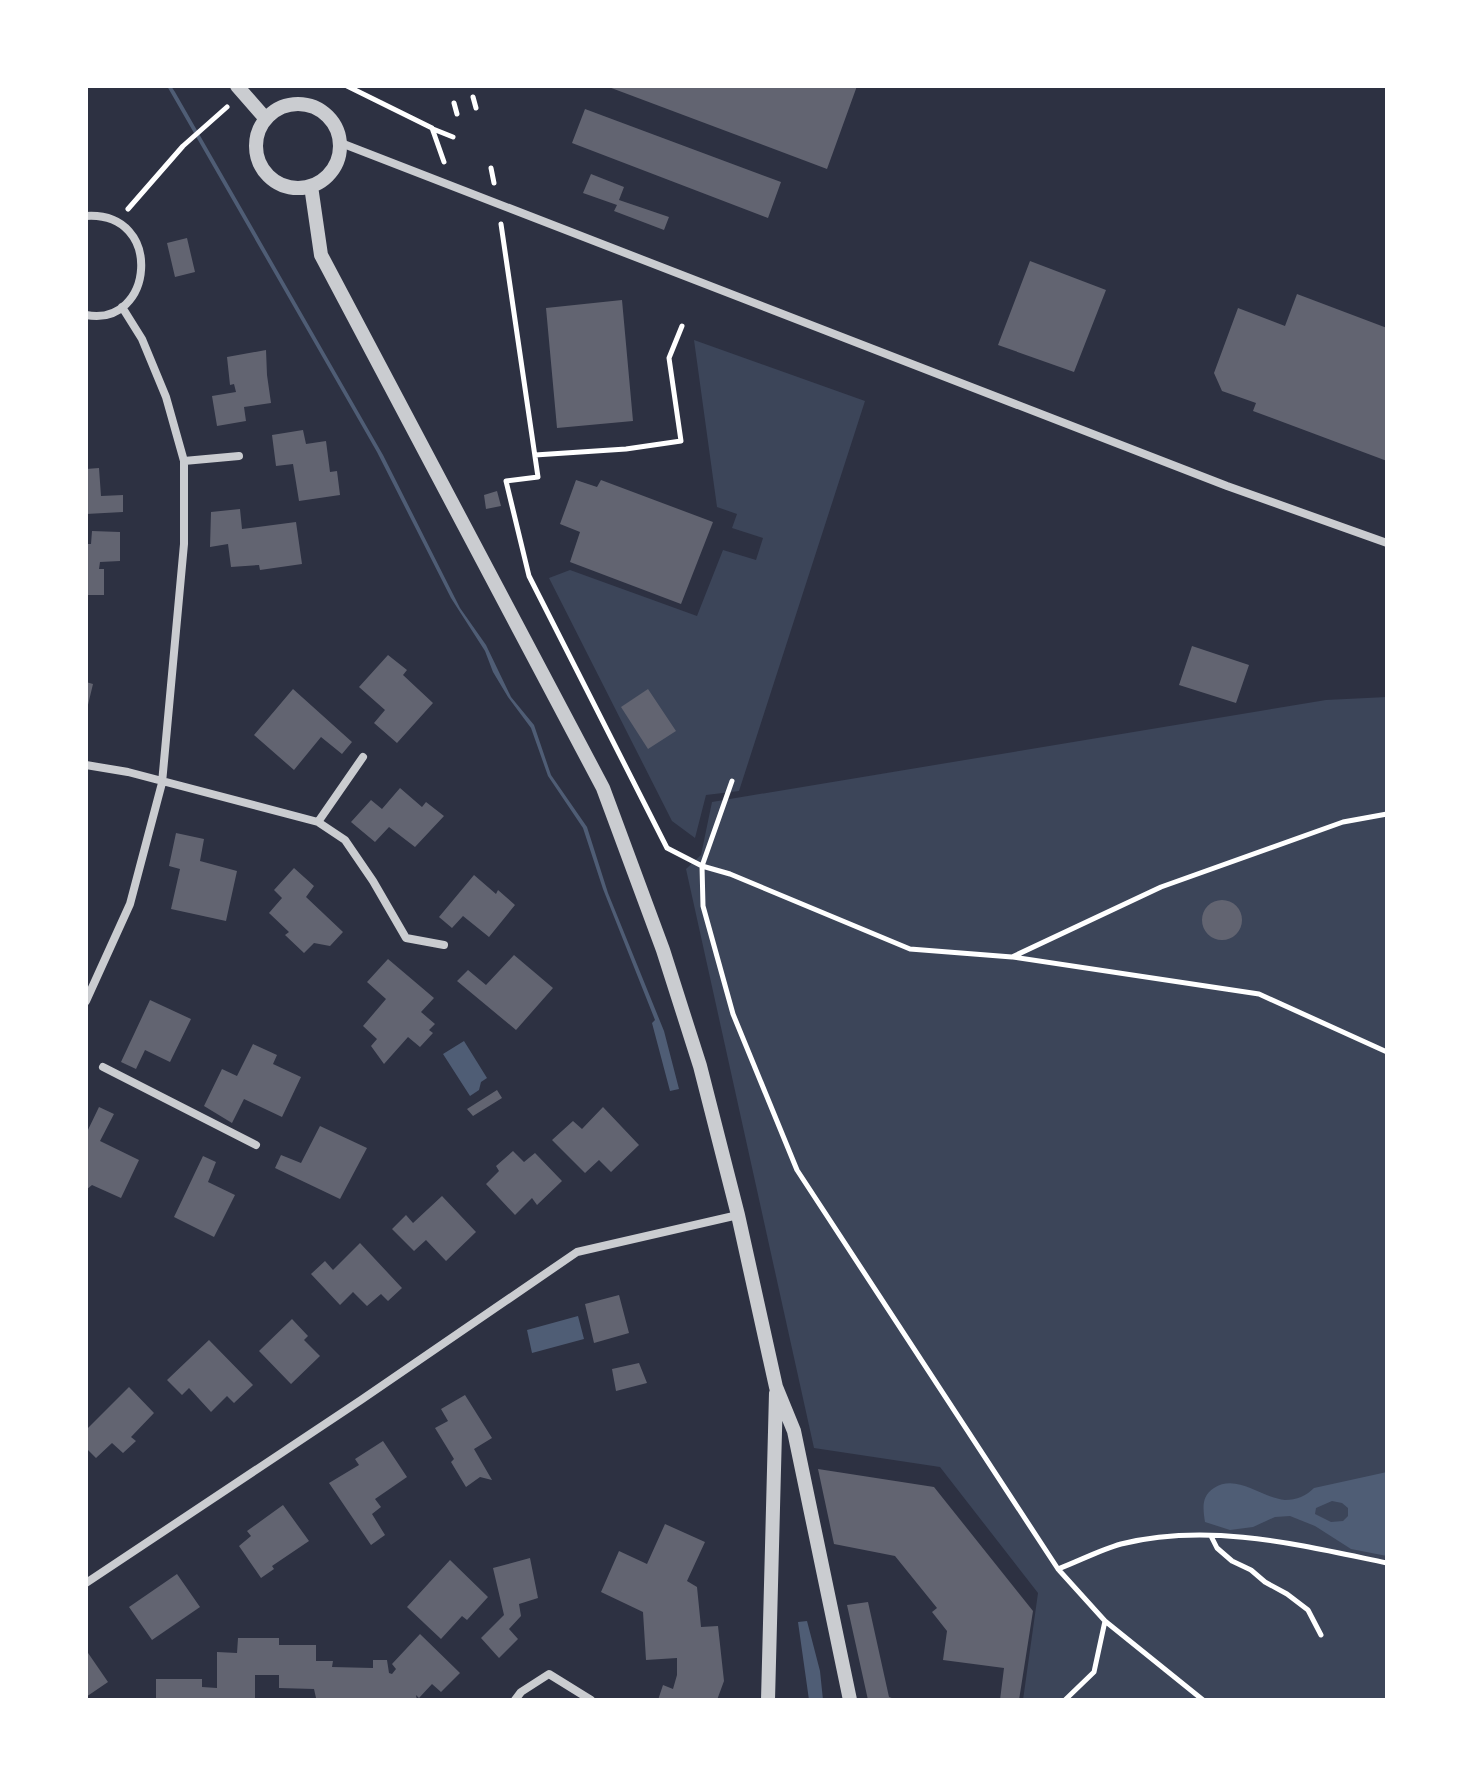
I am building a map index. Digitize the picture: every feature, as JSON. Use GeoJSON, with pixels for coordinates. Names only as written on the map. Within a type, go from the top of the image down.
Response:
{"type":"FeatureCollection","features":[{"type":"Feature","properties":{"kind":"street"},"geometry":{"type":"LineString","coordinates":[[237,86],[266,119]]}},
{"type":"Feature","properties":{"kind":"street"},"geometry":{"type":"LineString","coordinates":[[290,104],[318,108],[330,117],[341,143],[340,157],[334,170],[324,180],[298,189],[273,180],[257,158],[259,130],[277,109],[290,104]]}},
{"type":"Feature","properties":{"kind":"street"},"geometry":{"type":"LineString","coordinates":[[341,143],[1241,491],[1387,543]]}},
{"type":"Feature","properties":{"kind":"street"},"geometry":{"type":"LineString","coordinates":[[311,186],[321,255],[603,788],[630,854],[695,1051],[738,1215],[776,1387],[794,1431],[850,1700]]}},
{"type":"Feature","properties":{"kind":"street"},"geometry":{"type":"LineString","coordinates":[[86,216],[118,222],[131,233],[143,263],[141,280],[134,295],[122,307],[108,314],[86,315]]}},
{"type":"Feature","properties":{"kind":"street"},"geometry":{"type":"LineString","coordinates":[[86,1001],[130,904],[162,783],[184,544],[184,461],[166,397],[142,339],[122,307]]}},
{"type":"Feature","properties":{"kind":"street"},"geometry":{"type":"LineString","coordinates":[[184,461],[239,456]]}},
{"type":"Feature","properties":{"kind":"street"},"geometry":{"type":"LineString","coordinates":[[318,822],[363,757]]}},
{"type":"Feature","properties":{"kind":"street"},"geometry":{"type":"LineString","coordinates":[[86,765],[128,772],[318,822],[345,840],[406,938],[444,945]]}},
{"type":"Feature","properties":{"kind":"street"},"geometry":{"type":"LineString","coordinates":[[103,1067],[256,1145]]}},
{"type":"Feature","properties":{"kind":"street"},"geometry":{"type":"LineString","coordinates":[[86,1583],[577,1252],[738,1215]]}},
{"type":"Feature","properties":{"kind":"street"},"geometry":{"type":"LineString","coordinates":[[768,1700],[776,1387]]}},
{"type":"Feature","properties":{"kind":"street"},"geometry":{"type":"LineString","coordinates":[[515,1700],[521,1692],[549,1674],[591,1700]]}},
{"type":"Feature","properties":{"kind":"path"},"geometry":{"type":"LineString","coordinates":[[347,86],[453,137]]}},
{"type":"Feature","properties":{"kind":"path"},"geometry":{"type":"LineString","coordinates":[[473,97],[476,108]]}},
{"type":"Feature","properties":{"kind":"path"},"geometry":{"type":"LineString","coordinates":[[454,103],[457,114]]}},
{"type":"Feature","properties":{"kind":"path"},"geometry":{"type":"LineString","coordinates":[[118,222],[149,182],[205,128]]}},
{"type":"Feature","properties":{"kind":"path"},"geometry":{"type":"LineString","coordinates":[[432,128],[453,186]]}},
{"type":"Feature","properties":{"kind":"path"},"geometry":{"type":"LineString","coordinates":[[491,168],[538,477],[506,481],[529,576],[667,848],[702,866],[730,874],[910,949],[1012,957],[1259,994],[1387,1052]]}},
{"type":"Feature","properties":{"kind":"path"},"geometry":{"type":"LineString","coordinates":[[535,455],[626,449],[681,441],[669,358],[682,326]]}},
{"type":"Feature","properties":{"kind":"path"},"geometry":{"type":"LineString","coordinates":[[732,781],[702,866],[703,906],[733,1014],[797,1170],[1058,1569],[1105,1621],[1203,1700]]}},
{"type":"Feature","properties":{"kind":"path"},"geometry":{"type":"LineString","coordinates":[[1012,957],[1161,887],[1343,822],[1387,814]]}},
{"type":"Feature","properties":{"kind":"path"},"geometry":{"type":"LineString","coordinates":[[1058,1569],[1120,1545],[1170,1537],[1211,1536],[1273,1539],[1387,1563]]}},
{"type":"Feature","properties":{"kind":"path"},"geometry":{"type":"LineString","coordinates":[[1211,1536],[1217,1548],[1232,1561],[1251,1570],[1308,1610],[1321,1635]]}},
{"type":"Feature","properties":{"kind":"path"},"geometry":{"type":"LineString","coordinates":[[1065,1700],[1094,1672],[1105,1621]]}},
{"type":"Feature","properties":{"kind":"shaded area"},"geometry":{"type":"Polygon","coordinates":[[[167,86],[175,92],[383,455],[460,608],[486,645],[511,697],[534,725],[551,775],[587,827],[608,893],[664,1031],[679,1089],[670,1091],[652,1023],[655,1020],[603,889],[583,828],[548,776],[531,728],[508,697],[485,651],[451,598],[377,452],[167,86]]]}},
{"type":"Feature","properties":{"kind":"shaded area"},"geometry":{"type":"Polygon","coordinates":[[[694,340],[865,401],[739,791],[706,795],[695,838],[672,821],[549,578],[570,570],[697,616],[723,550],[756,560],[763,538],[732,528],[737,514],[717,507],[694,340]]]}},
{"type":"Feature","properties":{"kind":"shaded area"},"geometry":{"type":"Polygon","coordinates":[[[1387,697],[1387,1700],[1023,1700],[1038,1593],[940,1467],[814,1448],[686,869],[701,855],[712,802],[1326,700],[1387,697]]]}},
{"type":"Feature","properties":{"kind":"shaded area"},"geometry":{"type":"Polygon","coordinates":[[[464,1041],[487,1078],[481,1082],[479,1090],[470,1096],[443,1054],[464,1041]]]}},
{"type":"Feature","properties":{"kind":"shaded area"},"geometry":{"type":"Polygon","coordinates":[[[578,1316],[584,1339],[532,1353],[527,1330],[578,1316]]]}},
{"type":"Feature","properties":{"kind":"shaded area"},"geometry":{"type":"Polygon","coordinates":[[[1387,1472],[1387,1556],[1351,1549],[1315,1526],[1290,1516],[1275,1517],[1253,1527],[1230,1530],[1205,1522],[1205,1499],[1210,1491],[1223,1484],[1240,1485],[1285,1500],[1301,1497],[1314,1488],[1387,1472]],[[1332,1501],[1316,1508],[1315,1514],[1331,1522],[1343,1521],[1348,1516],[1348,1508],[1332,1501]]]}},
{"type":"Feature","properties":{"kind":"shaded area"},"geometry":{"type":"Polygon","coordinates":[[[807,1621],[820,1671],[823,1700],[809,1700],[798,1622],[807,1621]]]}},
{"type":"Feature","properties":{"kind":"building"},"geometry":{"type":"Polygon","coordinates":[[[606,86],[857,86],[827,169],[606,86]]]}},
{"type":"Feature","properties":{"kind":"building"},"geometry":{"type":"Polygon","coordinates":[[[585,109],[781,182],[768,218],[572,143],[585,109]]]}},
{"type":"Feature","properties":{"kind":"building"},"geometry":{"type":"Polygon","coordinates":[[[591,174],[624,187],[619,200],[669,217],[664,230],[614,211],[617,205],[583,193],[591,174]]]}},
{"type":"Feature","properties":{"kind":"building"},"geometry":{"type":"Polygon","coordinates":[[[187,238],[195,272],[175,277],[167,243],[187,238]]]}},
{"type":"Feature","properties":{"kind":"building"},"geometry":{"type":"Polygon","coordinates":[[[1030,261],[1106,290],[1074,372],[998,345],[1030,261]]]}},
{"type":"Feature","properties":{"kind":"building"},"geometry":{"type":"Polygon","coordinates":[[[1297,294],[1387,328],[1387,461],[1253,411],[1256,403],[1222,391],[1214,373],[1238,308],[1285,326],[1297,294]]]}},
{"type":"Feature","properties":{"kind":"building"},"geometry":{"type":"Polygon","coordinates":[[[622,300],[633,421],[557,428],[546,308],[622,300]]]}},
{"type":"Feature","properties":{"kind":"building"},"geometry":{"type":"Polygon","coordinates":[[[266,350],[271,403],[244,407],[246,421],[217,426],[212,396],[236,392],[234,384],[230,385],[227,357],[266,350]]]}},
{"type":"Feature","properties":{"kind":"building"},"geometry":{"type":"Polygon","coordinates":[[[303,430],[306,444],[326,441],[330,472],[337,471],[340,495],[299,501],[293,464],[276,466],[272,435],[303,430]]]}},
{"type":"Feature","properties":{"kind":"building"},"geometry":{"type":"Polygon","coordinates":[[[99,468],[101,496],[123,495],[123,512],[86,514],[86,469],[99,468]]]}},
{"type":"Feature","properties":{"kind":"building"},"geometry":{"type":"Polygon","coordinates":[[[576,480],[597,487],[601,480],[713,522],[681,604],[570,562],[580,532],[560,524],[576,480]]]}},
{"type":"Feature","properties":{"kind":"building"},"geometry":{"type":"Polygon","coordinates":[[[497,491],[501,506],[486,509],[484,495],[497,491]]]}},
{"type":"Feature","properties":{"kind":"building"},"geometry":{"type":"Polygon","coordinates":[[[240,509],[242,529],[296,522],[302,564],[260,570],[259,565],[231,567],[228,544],[210,547],[211,512],[240,509]]]}},
{"type":"Feature","properties":{"kind":"building"},"geometry":{"type":"Polygon","coordinates":[[[92,531],[120,532],[120,561],[100,562],[99,569],[104,569],[104,595],[86,595],[86,544],[91,544],[92,531]]]}},
{"type":"Feature","properties":{"kind":"building"},"geometry":{"type":"Polygon","coordinates":[[[1192,646],[1249,665],[1236,703],[1179,685],[1192,646]]]}},
{"type":"Feature","properties":{"kind":"building"},"geometry":{"type":"Polygon","coordinates":[[[388,655],[407,670],[403,675],[433,703],[397,743],[374,723],[385,710],[359,687],[388,655]]]}},
{"type":"Feature","properties":{"kind":"building"},"geometry":{"type":"Polygon","coordinates":[[[86,682],[93,684],[87,709],[86,709],[86,682]]]}},
{"type":"Feature","properties":{"kind":"building"},"geometry":{"type":"Polygon","coordinates":[[[293,689],[352,742],[342,754],[321,737],[294,770],[254,735],[293,689]]]}},
{"type":"Feature","properties":{"kind":"building"},"geometry":{"type":"Polygon","coordinates":[[[648,689],[676,731],[648,749],[621,707],[648,689]]]}},
{"type":"Feature","properties":{"kind":"building"},"geometry":{"type":"Polygon","coordinates":[[[400,788],[422,807],[426,802],[444,816],[415,847],[389,827],[375,842],[351,822],[371,800],[382,809],[400,788]]]}},
{"type":"Feature","properties":{"kind":"building"},"geometry":{"type":"Polygon","coordinates":[[[176,833],[204,839],[200,861],[237,871],[226,921],[171,909],[180,869],[169,866],[176,833]]]}},
{"type":"Feature","properties":{"kind":"building"},"geometry":{"type":"Polygon","coordinates":[[[294,868],[314,886],[306,897],[343,932],[330,946],[314,943],[304,953],[285,935],[289,932],[269,913],[282,898],[274,890],[294,868]]]}},
{"type":"Feature","properties":{"kind":"building"},"geometry":{"type":"Polygon","coordinates":[[[474,875],[515,905],[489,937],[463,916],[452,928],[439,917],[474,875]]]}},
{"type":"Feature","properties":{"kind":"building"},"geometry":{"type":"Polygon","coordinates":[[[1222,900],[1236,906],[1242,920],[1236,934],[1222,940],[1208,934],[1202,920],[1208,906],[1222,900]]]}},
{"type":"Feature","properties":{"kind":"building"},"geometry":{"type":"Polygon","coordinates":[[[514,955],[553,988],[516,1030],[457,981],[468,970],[486,985],[514,955]]]}},
{"type":"Feature","properties":{"kind":"building"},"geometry":{"type":"Polygon","coordinates":[[[388,959],[434,998],[421,1012],[435,1024],[429,1030],[433,1033],[420,1047],[408,1037],[384,1064],[371,1046],[377,1039],[363,1026],[386,999],[367,982],[388,959]]]}},
{"type":"Feature","properties":{"kind":"building"},"geometry":{"type":"Polygon","coordinates":[[[150,1000],[191,1019],[170,1062],[145,1050],[136,1069],[121,1062],[150,1000]]]}},
{"type":"Feature","properties":{"kind":"building"},"geometry":{"type":"Polygon","coordinates":[[[253,1044],[277,1055],[273,1064],[301,1077],[282,1117],[244,1099],[232,1123],[204,1106],[222,1069],[237,1076],[253,1044]]]}},
{"type":"Feature","properties":{"kind":"building"},"geometry":{"type":"Polygon","coordinates":[[[497,1090],[502,1098],[473,1116],[467,1109],[497,1090]]]}},
{"type":"Feature","properties":{"kind":"building"},"geometry":{"type":"Polygon","coordinates":[[[99,1107],[114,1114],[100,1141],[139,1160],[121,1198],[92,1185],[86,1190],[86,1134],[99,1107]]]}},
{"type":"Feature","properties":{"kind":"building"},"geometry":{"type":"Polygon","coordinates":[[[603,1107],[639,1145],[611,1172],[599,1160],[585,1173],[552,1140],[573,1121],[582,1129],[603,1107]]]}},
{"type":"Feature","properties":{"kind":"building"},"geometry":{"type":"Polygon","coordinates":[[[320,1126],[367,1148],[340,1199],[275,1168],[281,1155],[301,1163],[320,1126]]]}},
{"type":"Feature","properties":{"kind":"building"},"geometry":{"type":"Polygon","coordinates":[[[513,1151],[524,1162],[535,1153],[562,1181],[537,1205],[532,1198],[515,1215],[486,1184],[499,1171],[496,1166],[513,1151]]]}},
{"type":"Feature","properties":{"kind":"building"},"geometry":{"type":"Polygon","coordinates":[[[203,1156],[216,1162],[208,1182],[235,1195],[214,1237],[174,1217],[203,1156]]]}},
{"type":"Feature","properties":{"kind":"building"},"geometry":{"type":"Polygon","coordinates":[[[442,1196],[476,1232],[446,1261],[426,1240],[414,1251],[392,1229],[406,1215],[413,1223],[442,1196]]]}},
{"type":"Feature","properties":{"kind":"building"},"geometry":{"type":"Polygon","coordinates":[[[360,1243],[402,1288],[388,1301],[381,1294],[367,1306],[353,1292],[340,1305],[311,1274],[325,1261],[333,1270],[360,1243]]]}},
{"type":"Feature","properties":{"kind":"building"},"geometry":{"type":"Polygon","coordinates":[[[619,1295],[629,1333],[594,1343],[585,1304],[619,1295]]]}},
{"type":"Feature","properties":{"kind":"building"},"geometry":{"type":"Polygon","coordinates":[[[292,1319],[308,1336],[304,1340],[320,1356],[291,1384],[259,1351],[292,1319]]]}},
{"type":"Feature","properties":{"kind":"building"},"geometry":{"type":"Polygon","coordinates":[[[209,1340],[253,1385],[234,1403],[227,1396],[211,1412],[189,1388],[182,1395],[167,1380],[209,1340]]]}},
{"type":"Feature","properties":{"kind":"building"},"geometry":{"type":"Polygon","coordinates":[[[639,1363],[647,1383],[616,1391],[612,1369],[639,1363]]]}},
{"type":"Feature","properties":{"kind":"building"},"geometry":{"type":"Polygon","coordinates":[[[129,1387],[154,1413],[131,1437],[136,1441],[123,1453],[112,1443],[96,1458],[86,1448],[86,1430],[129,1387]]]}},
{"type":"Feature","properties":{"kind":"building"},"geometry":{"type":"Polygon","coordinates":[[[465,1395],[492,1438],[474,1449],[492,1480],[480,1477],[466,1487],[451,1462],[454,1459],[435,1428],[448,1421],[441,1409],[465,1395]]]}},
{"type":"Feature","properties":{"kind":"building"},"geometry":{"type":"Polygon","coordinates":[[[383,1441],[407,1477],[375,1499],[381,1507],[372,1514],[385,1535],[371,1545],[329,1483],[359,1465],[355,1459],[383,1441]]]}},
{"type":"Feature","properties":{"kind":"building"},"geometry":{"type":"Polygon","coordinates":[[[818,1469],[934,1487],[1033,1611],[1019,1700],[1000,1700],[1004,1668],[943,1660],[947,1631],[932,1612],[937,1608],[895,1556],[834,1544],[818,1469]]]}},
{"type":"Feature","properties":{"kind":"building"},"geometry":{"type":"Polygon","coordinates":[[[283,1505],[309,1541],[272,1566],[274,1569],[261,1578],[239,1546],[251,1536],[247,1531],[283,1505]]]}},
{"type":"Feature","properties":{"kind":"building"},"geometry":{"type":"Polygon","coordinates":[[[665,1524],[705,1542],[687,1581],[697,1587],[701,1627],[718,1626],[724,1681],[717,1700],[658,1700],[663,1685],[673,1689],[677,1658],[646,1660],[643,1612],[601,1592],[619,1551],[647,1564],[665,1524]]]}},
{"type":"Feature","properties":{"kind":"building"},"geometry":{"type":"Polygon","coordinates":[[[530,1558],[538,1598],[519,1604],[521,1616],[509,1629],[518,1639],[499,1658],[481,1638],[504,1615],[493,1568],[530,1558]]]}},
{"type":"Feature","properties":{"kind":"building"},"geometry":{"type":"Polygon","coordinates":[[[450,1560],[488,1597],[467,1620],[462,1616],[441,1639],[407,1607],[450,1560]]]}},
{"type":"Feature","properties":{"kind":"building"},"geometry":{"type":"Polygon","coordinates":[[[177,1574],[200,1607],[152,1640],[129,1607],[177,1574]]]}},
{"type":"Feature","properties":{"kind":"building"},"geometry":{"type":"Polygon","coordinates":[[[868,1602],[889,1697],[897,1700],[868,1700],[847,1605],[868,1602]]]}},
{"type":"Feature","properties":{"kind":"building"},"geometry":{"type":"Polygon","coordinates":[[[420,1634],[460,1673],[441,1692],[432,1684],[419,1698],[416,1695],[417,1700],[316,1698],[314,1689],[279,1688],[279,1675],[255,1675],[255,1698],[156,1700],[156,1679],[202,1679],[202,1687],[217,1688],[217,1652],[237,1653],[238,1638],[279,1638],[279,1645],[316,1645],[316,1661],[333,1661],[332,1667],[373,1668],[373,1660],[387,1660],[389,1673],[392,1674],[396,1669],[392,1664],[420,1634]]]}},
{"type":"Feature","properties":{"kind":"building"},"geometry":{"type":"Polygon","coordinates":[[[86,1650],[108,1682],[86,1697],[86,1650]]]}}]}
